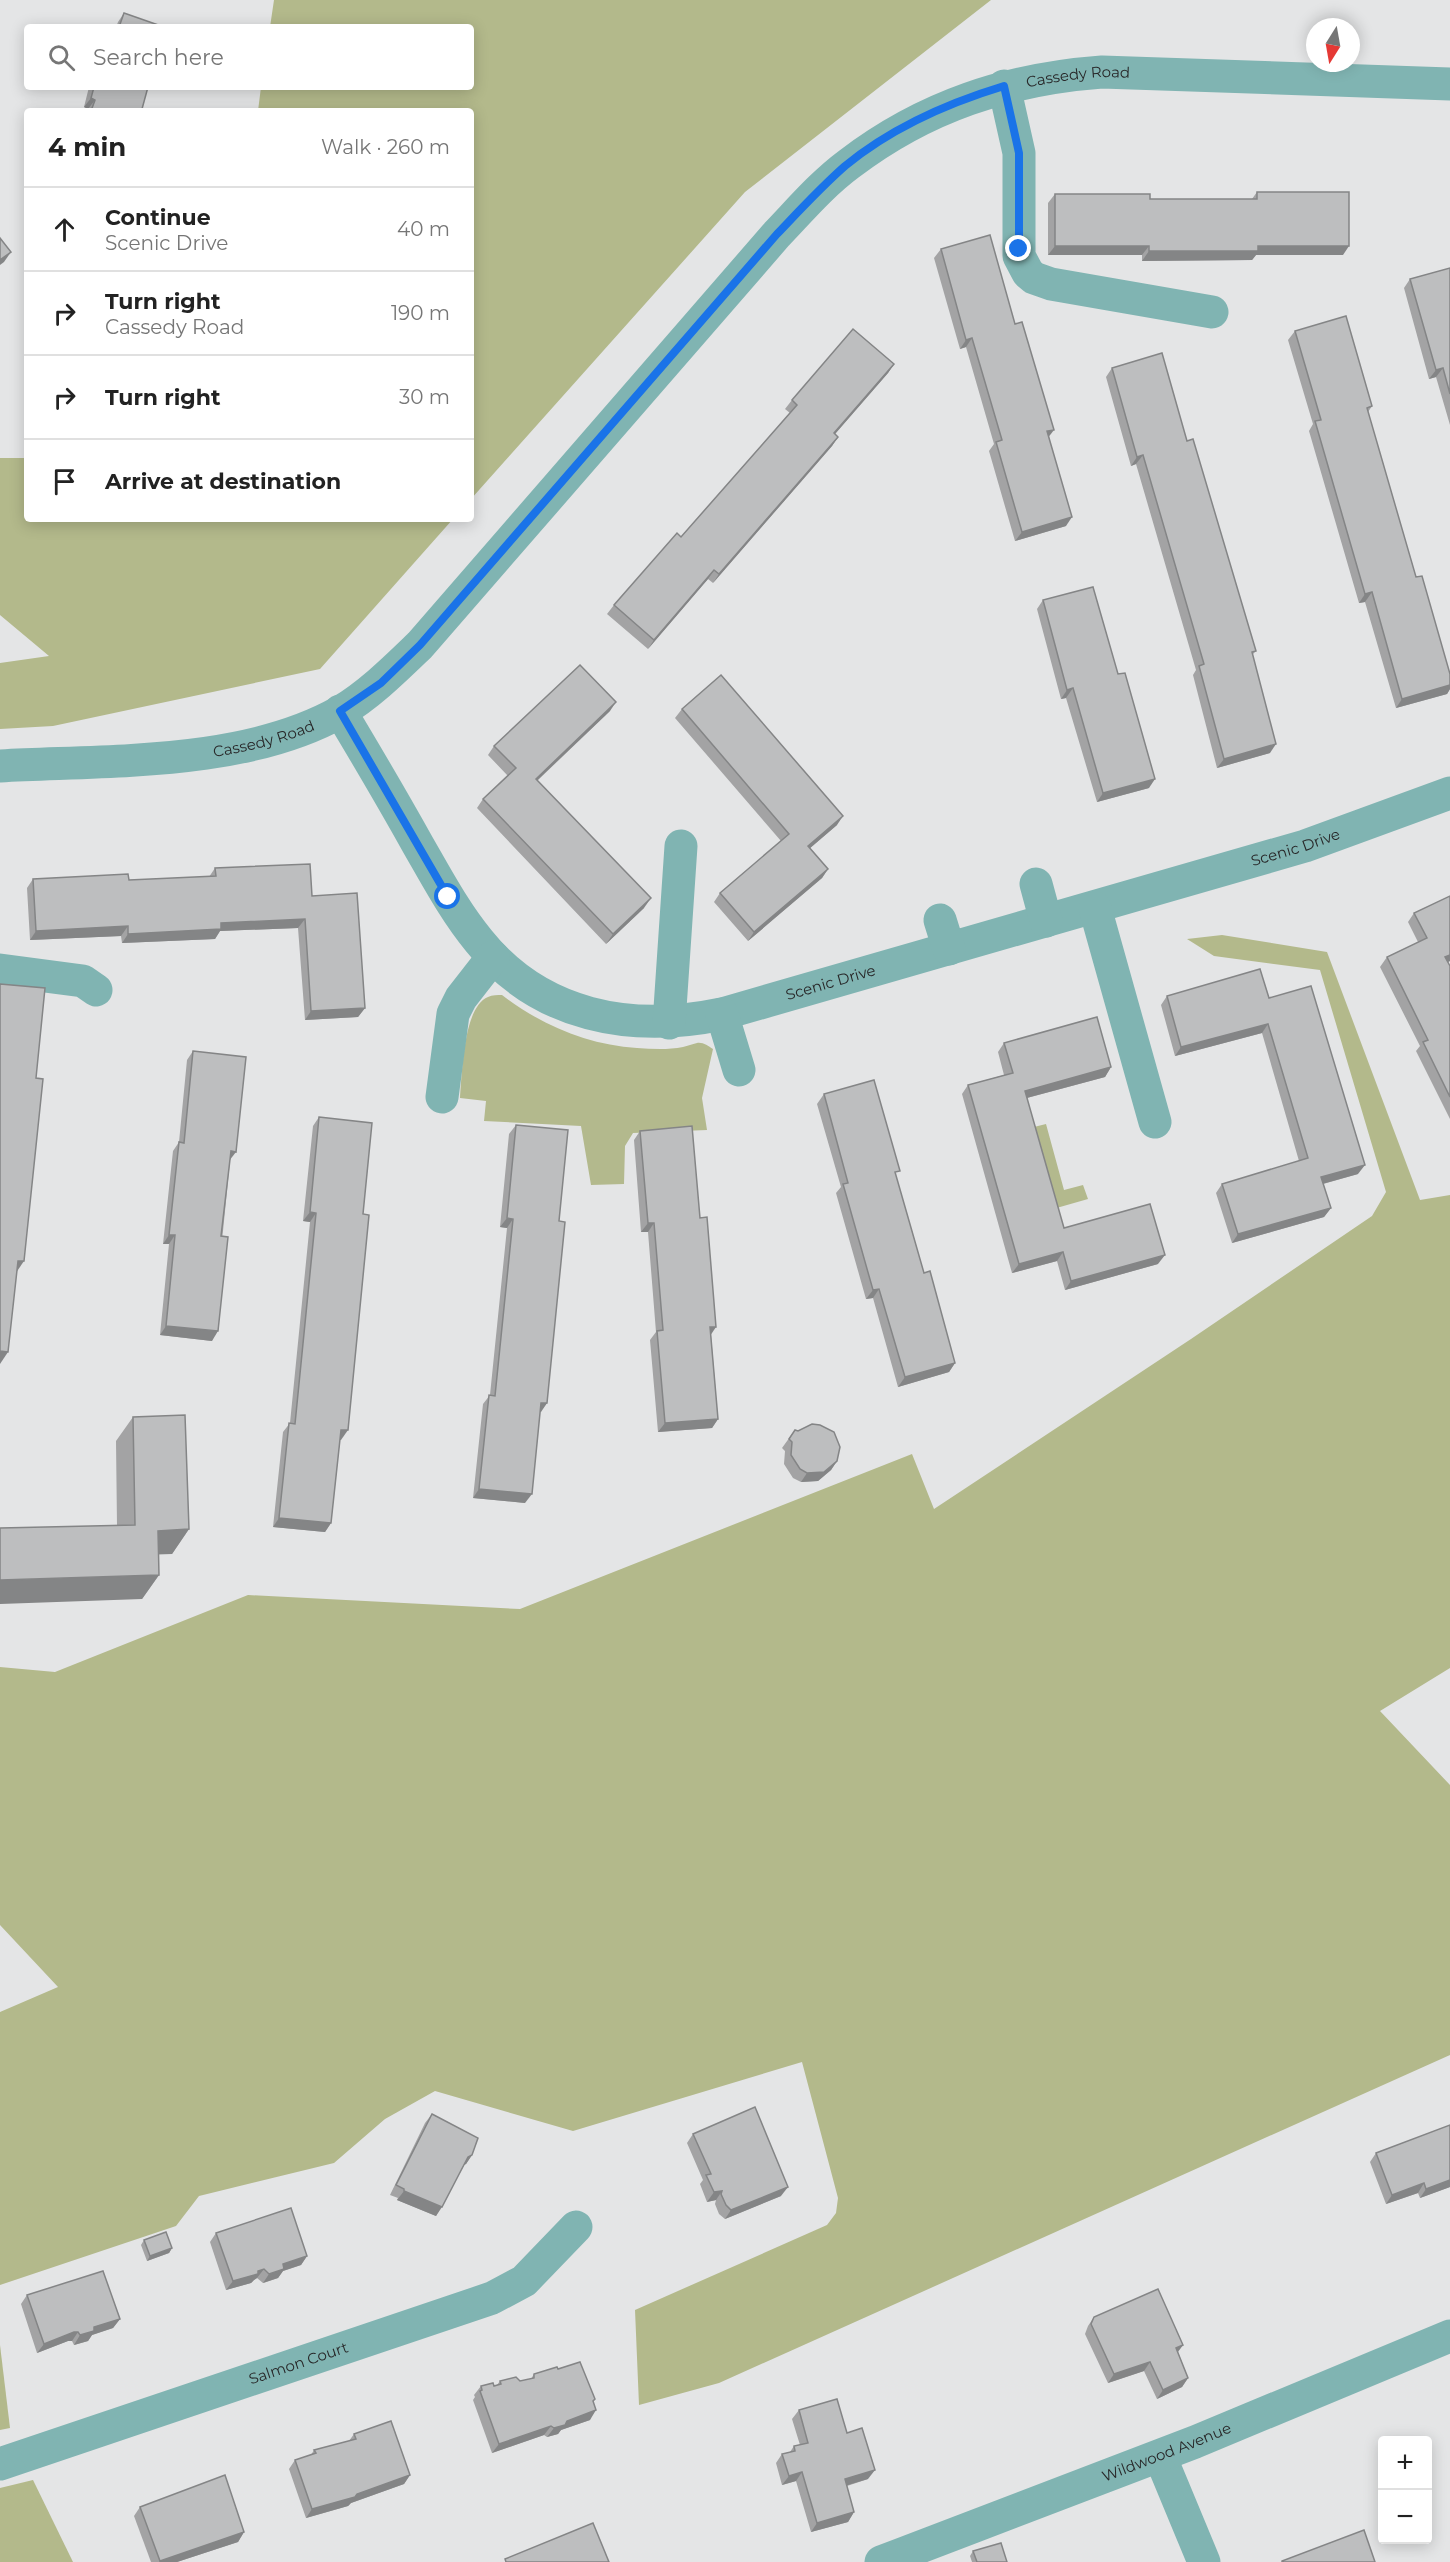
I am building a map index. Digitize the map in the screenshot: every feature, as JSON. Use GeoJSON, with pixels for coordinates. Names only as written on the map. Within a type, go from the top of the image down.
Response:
{"type":"FeatureCollection","features":[{"type":"Feature","properties":{"kind":"street","name":"Cassedy Road"},"geometry":{"type":"LineString","coordinates":[[0,766],[215,752],[275,738],[316,724],[340,711],[381,683],[420,645],[769,243],[822,187],[865,152],[904,128],[972,96],[1004,86],[1048,77],[1102,72],[1450,84]]}},
{"type":"Feature","properties":{"kind":"street"},"geometry":{"type":"LineString","coordinates":[[1004,86],[1019,153],[1019,256],[1028,273],[1034,278],[1051,284],[1212,312]]}},
{"type":"Feature","properties":{"kind":"street","name":"Scenic Drive"},"geometry":{"type":"LineString","coordinates":[[340,711],[448,897],[479,942],[525,984],[567,1006],[619,1020],[669,1023],[722,1014],[944,935],[1046,921],[1095,908],[1305,846],[1450,793]]}},
{"type":"Feature","properties":{"kind":"street"},"geometry":{"type":"LineString","coordinates":[[669,1023],[681,846]]}},
{"type":"Feature","properties":{"kind":"street"},"geometry":{"type":"LineString","coordinates":[[1036,884],[1046,921]]}},
{"type":"Feature","properties":{"kind":"street"},"geometry":{"type":"LineString","coordinates":[[1095,908],[1155,1122]]}},
{"type":"Feature","properties":{"kind":"street"},"geometry":{"type":"LineString","coordinates":[[442,1097],[453,1014],[461,998],[493,957]]}},
{"type":"Feature","properties":{"kind":"street"},"geometry":{"type":"LineString","coordinates":[[0,970],[83,981],[96,990]]}},
{"type":"Feature","properties":{"kind":"street"},"geometry":{"type":"LineString","coordinates":[[722,1014],[739,1070]]}},
{"type":"Feature","properties":{"kind":"street","name":"Salmon Court"},"geometry":{"type":"LineString","coordinates":[[0,2464],[492,2298],[524,2281],[576,2227]]}},
{"type":"Feature","properties":{"kind":"street","name":"Wildwood Avenue"},"geometry":{"type":"LineString","coordinates":[[881,2562],[1160,2456],[1450,2336]]}},
{"type":"Feature","properties":{"kind":"street"},"geometry":{"type":"LineString","coordinates":[[1160,2456],[1204,2562]]}},
{"type":"Feature","properties":{"kind":"green space"},"geometry":{"type":"Polygon","coordinates":[[[274,0],[991,0],[745,192],[474,496],[474,108],[258,108],[261,90],[474,90],[474,24],[270,24],[274,0]]]}},
{"type":"Feature","properties":{"kind":"green space"},"geometry":{"type":"Polygon","coordinates":[[[0,458],[24,458],[24,522],[450,522],[320,669],[53,726],[0,729],[0,663],[49,656],[0,615],[0,458]]]}},
{"type":"Feature","properties":{"kind":"green space"},"geometry":{"type":"Polygon","coordinates":[[[1222,935],[1327,952],[1420,1200],[1450,1195],[1450,1668],[1380,1711],[1450,1785],[1450,2055],[719,2383],[639,2405],[635,2310],[827,2225],[836,2213],[838,2198],[802,2062],[573,2131],[435,2091],[385,2119],[334,2163],[199,2196],[176,2226],[0,2285],[0,2012],[58,1987],[0,1925],[0,1667],[55,1672],[248,1595],[520,1609],[912,1454],[934,1509],[1372,1216],[1386,1192],[1320,970],[1214,956],[1187,939],[1222,935]]]}},
{"type":"Feature","properties":{"kind":"green space"},"geometry":{"type":"Polygon","coordinates":[[[502,995],[549,1024],[601,1043],[660,1049],[699,1043],[713,1049],[702,1098],[707,1130],[633,1133],[625,1146],[624,1184],[591,1185],[581,1126],[484,1121],[486,1101],[460,1098],[465,1043],[473,1014],[480,1003],[490,996],[502,995]]]}},
{"type":"Feature","properties":{"kind":"green space"},"geometry":{"type":"Polygon","coordinates":[[[1046,1124],[1064,1190],[1083,1185],[1088,1199],[1053,1209],[1030,1128],[1046,1124]]]}},
{"type":"Feature","properties":{"kind":"green space"},"geometry":{"type":"Polygon","coordinates":[[[0,2345],[10,2428],[0,2430],[0,2345]]]}},
{"type":"Feature","properties":{"kind":"green space"},"geometry":{"type":"Polygon","coordinates":[[[33,2480],[73,2562],[0,2562],[0,2488],[33,2480]]]}},
{"type":"Feature","properties":{"kind":"building"},"geometry":{"type":"Polygon","coordinates":[[[124,13],[155,24],[120,24],[124,13]]]}},
{"type":"Feature","properties":{"kind":"building"},"geometry":{"type":"Polygon","coordinates":[[[93,90],[147,90],[142,108],[92,108],[95,100],[91,98],[93,90]]]}},
{"type":"Feature","properties":{"kind":"building"},"geometry":{"type":"Polygon","coordinates":[[[1257,192],[1349,192],[1349,246],[1258,246],[1258,251],[1149,251],[1149,246],[1055,246],[1055,194],[1150,194],[1150,199],[1257,199],[1257,192]]]}},
{"type":"Feature","properties":{"kind":"building"},"geometry":{"type":"Polygon","coordinates":[[[990,235],[1015,324],[1022,322],[1054,430],[1047,431],[1072,517],[1022,532],[996,442],[1002,440],[972,338],[966,340],[941,249],[990,235]]]}},
{"type":"Feature","properties":{"kind":"building"},"geometry":{"type":"Polygon","coordinates":[[[0,238],[11,252],[0,260],[0,238]]]}},
{"type":"Feature","properties":{"kind":"building"},"geometry":{"type":"Polygon","coordinates":[[[1450,268],[1450,394],[1443,368],[1436,370],[1410,279],[1450,268]]]}},
{"type":"Feature","properties":{"kind":"building"},"geometry":{"type":"Polygon","coordinates":[[[1346,316],[1372,406],[1367,408],[1416,577],[1422,576],[1450,674],[1450,685],[1402,699],[1372,592],[1365,594],[1315,421],[1321,420],[1295,331],[1346,316]]]}},
{"type":"Feature","properties":{"kind":"building"},"geometry":{"type":"Polygon","coordinates":[[[853,329],[894,364],[834,433],[838,437],[719,574],[714,570],[654,640],[614,605],[677,533],[681,537],[797,405],[792,400],[853,329]]]}},
{"type":"Feature","properties":{"kind":"building"},"geometry":{"type":"Polygon","coordinates":[[[1162,353],[1187,441],[1193,439],[1256,651],[1252,652],[1276,744],[1224,759],[1199,666],[1204,664],[1143,455],[1137,457],[1112,368],[1162,353]]]}},
{"type":"Feature","properties":{"kind":"building"},"geometry":{"type":"Polygon","coordinates":[[[1093,587],[1118,674],[1125,673],[1155,779],[1103,793],[1073,688],[1067,690],[1043,600],[1093,587]]]}},
{"type":"Feature","properties":{"kind":"building"},"geometry":{"type":"Polygon","coordinates":[[[580,665],[616,702],[536,779],[651,898],[613,934],[483,799],[516,768],[494,746],[580,665]]]}},
{"type":"Feature","properties":{"kind":"building"},"geometry":{"type":"Polygon","coordinates":[[[721,675],[843,816],[808,846],[828,869],[754,932],[720,893],[789,834],[682,709],[721,675]]]}},
{"type":"Feature","properties":{"kind":"building"},"geometry":{"type":"Polygon","coordinates":[[[310,864],[312,896],[357,893],[365,1008],[311,1011],[305,919],[221,923],[221,929],[128,934],[128,926],[36,931],[33,879],[128,874],[129,880],[216,876],[215,868],[310,864]]]}},
{"type":"Feature","properties":{"kind":"building"},"geometry":{"type":"Polygon","coordinates":[[[1450,896],[1450,955],[1445,957],[1450,966],[1450,1097],[1423,1042],[1428,1040],[1387,957],[1427,938],[1414,913],[1450,896]]]}},
{"type":"Feature","properties":{"kind":"building"},"geometry":{"type":"Polygon","coordinates":[[[1260,969],[1269,998],[1311,986],[1365,1165],[1321,1177],[1331,1208],[1238,1234],[1222,1184],[1308,1158],[1268,1024],[1181,1047],[1167,996],[1260,969]]]}},
{"type":"Feature","properties":{"kind":"building"},"geometry":{"type":"Polygon","coordinates":[[[0,984],[45,988],[36,1078],[43,1079],[24,1261],[18,1261],[8,1352],[0,1351],[0,984]]]}},
{"type":"Feature","properties":{"kind":"building"},"geometry":{"type":"Polygon","coordinates":[[[1097,1017],[1111,1067],[1025,1091],[1064,1228],[1150,1204],[1165,1255],[1071,1281],[1063,1252],[1019,1264],[968,1085],[1013,1073],[1004,1043],[1097,1017]]]}},
{"type":"Feature","properties":{"kind":"building"},"geometry":{"type":"Polygon","coordinates":[[[193,1051],[246,1057],[236,1152],[231,1151],[221,1236],[228,1237],[218,1331],[166,1326],[175,1235],[169,1235],[179,1142],[184,1143],[193,1051]]]}},
{"type":"Feature","properties":{"kind":"building"},"geometry":{"type":"Polygon","coordinates":[[[874,1080],[900,1171],[895,1172],[924,1273],[930,1271],[955,1363],[905,1377],[879,1289],[873,1290],[843,1184],[848,1183],[824,1094],[874,1080]]]}},
{"type":"Feature","properties":{"kind":"building"},"geometry":{"type":"Polygon","coordinates":[[[319,1117],[372,1123],[363,1214],[369,1215],[348,1430],[341,1430],[331,1523],[279,1518],[289,1423],[295,1424],[316,1213],[310,1212],[319,1117]]]}},
{"type":"Feature","properties":{"kind":"building"},"geometry":{"type":"Polygon","coordinates":[[[516,1125],[568,1130],[559,1221],[565,1222],[547,1403],[541,1403],[532,1494],[479,1489],[489,1395],[495,1396],[513,1219],[507,1218],[516,1125]]]}},
{"type":"Feature","properties":{"kind":"building"},"geometry":{"type":"Polygon","coordinates":[[[692,1126],[700,1218],[707,1217],[716,1327],[710,1327],[718,1419],[665,1423],[657,1331],[663,1330],[654,1223],[648,1223],[640,1131],[692,1126]]]}},
{"type":"Feature","properties":{"kind":"building"},"geometry":{"type":"Polygon","coordinates":[[[185,1415],[189,1529],[158,1531],[159,1575],[0,1580],[0,1528],[135,1525],[133,1417],[185,1415]]]}},
{"type":"Feature","properties":{"kind":"building"},"geometry":{"type":"Polygon","coordinates":[[[812,1424],[834,1432],[840,1447],[837,1461],[824,1472],[807,1473],[800,1469],[791,1455],[792,1442],[789,1439],[795,1430],[798,1431],[812,1424]]]}},
{"type":"Feature","properties":{"kind":"building"},"geometry":{"type":"Polygon","coordinates":[[[755,2107],[788,2187],[731,2210],[726,2205],[722,2191],[714,2192],[706,2175],[711,2174],[693,2134],[755,2107]]]}},
{"type":"Feature","properties":{"kind":"building"},"geometry":{"type":"Polygon","coordinates":[[[432,2114],[478,2138],[472,2155],[468,2157],[442,2207],[404,2191],[396,2185],[432,2114]]]}},
{"type":"Feature","properties":{"kind":"building"},"geometry":{"type":"Polygon","coordinates":[[[1450,2125],[1450,2180],[1426,2189],[1424,2183],[1392,2195],[1376,2153],[1450,2125]]]}},
{"type":"Feature","properties":{"kind":"building"},"geometry":{"type":"Polygon","coordinates":[[[291,2208],[307,2256],[283,2264],[284,2269],[269,2274],[264,2269],[258,2271],[258,2274],[233,2281],[216,2233],[291,2208]]]}},
{"type":"Feature","properties":{"kind":"building"},"geometry":{"type":"Polygon","coordinates":[[[166,2232],[172,2248],[150,2256],[144,2240],[166,2232]]]}},
{"type":"Feature","properties":{"kind":"building"},"geometry":{"type":"Polygon","coordinates":[[[103,2271],[120,2319],[94,2327],[94,2331],[80,2335],[74,2332],[44,2344],[27,2295],[103,2271]]]}},
{"type":"Feature","properties":{"kind":"building"},"geometry":{"type":"Polygon","coordinates":[[[1158,2289],[1183,2345],[1176,2348],[1188,2378],[1163,2390],[1150,2362],[1114,2374],[1091,2324],[1094,2317],[1158,2289]]]}},
{"type":"Feature","properties":{"kind":"building"},"geometry":{"type":"Polygon","coordinates":[[[580,2362],[595,2399],[593,2401],[596,2410],[567,2421],[565,2425],[554,2428],[551,2426],[499,2444],[480,2391],[481,2386],[493,2383],[494,2386],[501,2384],[500,2381],[516,2377],[520,2381],[534,2378],[534,2374],[580,2362]]]}},
{"type":"Feature","properties":{"kind":"building"},"geometry":{"type":"Polygon","coordinates":[[[837,2399],[847,2433],[862,2428],[875,2470],[845,2479],[854,2512],[817,2523],[802,2472],[789,2476],[782,2454],[795,2451],[794,2446],[808,2443],[799,2410],[837,2399]]]}},
{"type":"Feature","properties":{"kind":"building"},"geometry":{"type":"Polygon","coordinates":[[[391,2421],[410,2475],[357,2494],[355,2497],[312,2509],[295,2460],[316,2453],[314,2450],[356,2439],[354,2434],[391,2421]]]}},
{"type":"Feature","properties":{"kind":"building"},"geometry":{"type":"Polygon","coordinates":[[[225,2475],[244,2532],[160,2561],[140,2507],[225,2475]]]}},
{"type":"Feature","properties":{"kind":"building"},"geometry":{"type":"Polygon","coordinates":[[[593,2523],[609,2562],[506,2562],[505,2559],[593,2523]]]}},
{"type":"Feature","properties":{"kind":"building"},"geometry":{"type":"Polygon","coordinates":[[[1364,2530],[1375,2562],[1282,2562],[1282,2561],[1364,2530]]]}},
{"type":"Feature","properties":{"kind":"building"},"geometry":{"type":"Polygon","coordinates":[[[1001,2543],[1007,2562],[977,2562],[973,2551],[1001,2543]]]}},
{"type":"Feature","properties":{"kind":"route"},"geometry":{"type":"LineString","coordinates":[[448,897],[340,711],[381,683],[420,645],[777,234],[822,187],[874,146],[934,112],[1004,86],[1019,153],[1019,249]]}}]}
